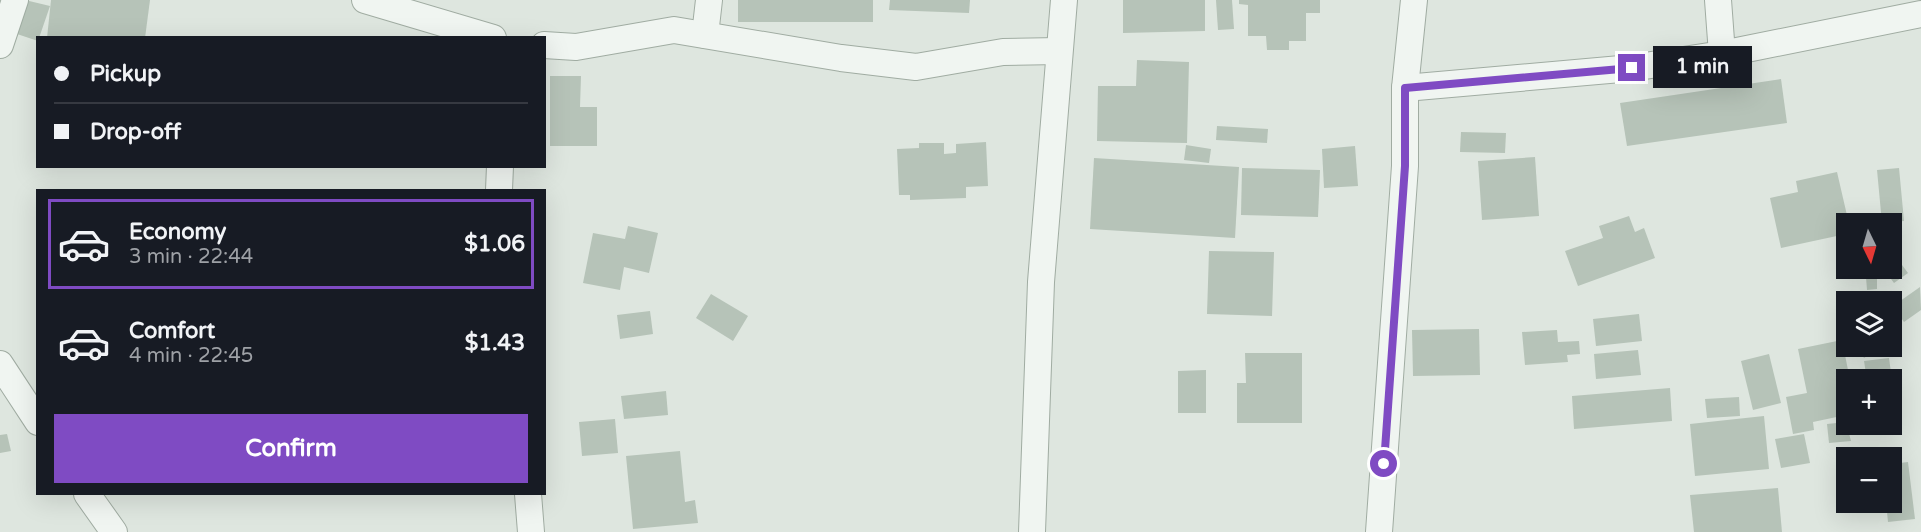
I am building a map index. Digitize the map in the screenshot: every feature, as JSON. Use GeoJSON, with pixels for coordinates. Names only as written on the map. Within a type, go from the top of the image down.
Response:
{"type":"FeatureCollection","features":[{"type":"Feature","properties":{"kind":"street"},"geometry":{"type":"LineString","coordinates":[[365,0],[486,36]]}},
{"type":"Feature","properties":{"kind":"street"},"geometry":{"type":"LineString","coordinates":[[705,35],[710,0]]}},
{"type":"Feature","properties":{"kind":"street"},"geometry":{"type":"LineString","coordinates":[[1032,532],[1041,282],[1064,0]]}},
{"type":"Feature","properties":{"kind":"street"},"geometry":{"type":"LineString","coordinates":[[1379,532],[1405,166],[1405,88],[1414,0]]}},
{"type":"Feature","properties":{"kind":"street"},"geometry":{"type":"LineString","coordinates":[[1718,0],[1722,54]]}},
{"type":"Feature","properties":{"kind":"street"},"geometry":{"type":"LineString","coordinates":[[1405,88],[1632,68],[1722,54],[1921,14]]}},
{"type":"Feature","properties":{"kind":"street"},"geometry":{"type":"LineString","coordinates":[[546,45],[576,47],[674,30],[841,58],[916,67],[1004,52],[1059,51]]}},
{"type":"Feature","properties":{"kind":"street"},"geometry":{"type":"LineString","coordinates":[[499,189],[500,168]]}},
{"type":"Feature","properties":{"kind":"street"},"geometry":{"type":"LineString","coordinates":[[0,364],[36,419]]}},
{"type":"Feature","properties":{"kind":"street"},"geometry":{"type":"LineString","coordinates":[[88,495],[114,532]]}},
{"type":"Feature","properties":{"kind":"street"},"geometry":{"type":"LineString","coordinates":[[528,495],[531,532]]}},
{"type":"Feature","properties":{"kind":"building"},"geometry":{"type":"Polygon","coordinates":[[[25,0],[50,6],[40,36],[36,36],[36,40],[14,33],[25,0]]]}},
{"type":"Feature","properties":{"kind":"building"},"geometry":{"type":"Polygon","coordinates":[[[51,0],[150,0],[145,36],[47,36],[51,0]]]}},
{"type":"Feature","properties":{"kind":"building"},"geometry":{"type":"Polygon","coordinates":[[[738,0],[873,0],[873,22],[738,22],[738,0]]]}},
{"type":"Feature","properties":{"kind":"building"},"geometry":{"type":"Polygon","coordinates":[[[890,0],[970,0],[969,13],[889,10],[890,0]]]}},
{"type":"Feature","properties":{"kind":"building"},"geometry":{"type":"Polygon","coordinates":[[[1123,0],[1205,0],[1205,31],[1123,33],[1123,0]]]}},
{"type":"Feature","properties":{"kind":"building"},"geometry":{"type":"Polygon","coordinates":[[[1216,0],[1232,0],[1234,29],[1218,30],[1216,0]]]}},
{"type":"Feature","properties":{"kind":"building"},"geometry":{"type":"Polygon","coordinates":[[[1239,0],[1320,0],[1320,13],[1306,13],[1306,41],[1289,41],[1289,50],[1267,50],[1266,36],[1248,36],[1248,5],[1239,4],[1239,0]]]}},
{"type":"Feature","properties":{"kind":"building"},"geometry":{"type":"Polygon","coordinates":[[[1137,60],[1189,62],[1187,143],[1097,141],[1098,86],[1136,86],[1137,60]]]}},
{"type":"Feature","properties":{"kind":"building"},"geometry":{"type":"Polygon","coordinates":[[[550,76],[581,76],[580,107],[597,107],[597,146],[550,146],[550,76]]]}},
{"type":"Feature","properties":{"kind":"building"},"geometry":{"type":"Polygon","coordinates":[[[1781,79],[1787,123],[1627,146],[1620,103],[1781,79]]]}},
{"type":"Feature","properties":{"kind":"building"},"geometry":{"type":"Polygon","coordinates":[[[1217,126],[1268,129],[1267,143],[1216,140],[1217,126]]]}},
{"type":"Feature","properties":{"kind":"building"},"geometry":{"type":"Polygon","coordinates":[[[1461,132],[1506,133],[1505,153],[1460,152],[1461,132]]]}},
{"type":"Feature","properties":{"kind":"building"},"geometry":{"type":"Polygon","coordinates":[[[986,142],[988,186],[966,187],[966,198],[910,200],[910,195],[899,195],[897,149],[919,148],[919,143],[944,143],[944,154],[956,153],[956,144],[986,142]]]}},
{"type":"Feature","properties":{"kind":"building"},"geometry":{"type":"Polygon","coordinates":[[[1186,145],[1211,149],[1209,163],[1184,160],[1186,145]]]}},
{"type":"Feature","properties":{"kind":"building"},"geometry":{"type":"Polygon","coordinates":[[[1355,146],[1358,186],[1324,188],[1322,149],[1355,146]]]}},
{"type":"Feature","properties":{"kind":"building"},"geometry":{"type":"Polygon","coordinates":[[[1535,157],[1539,216],[1482,220],[1478,161],[1535,157]]]}},
{"type":"Feature","properties":{"kind":"building"},"geometry":{"type":"Polygon","coordinates":[[[1094,158],[1239,167],[1235,238],[1090,229],[1094,158]]]}},
{"type":"Feature","properties":{"kind":"building"},"geometry":{"type":"Polygon","coordinates":[[[1242,168],[1320,170],[1318,217],[1241,215],[1242,168]]]}},
{"type":"Feature","properties":{"kind":"building"},"geometry":{"type":"Polygon","coordinates":[[[1899,168],[1904,221],[1902,221],[1902,213],[1881,213],[1877,170],[1899,168]]]}},
{"type":"Feature","properties":{"kind":"building"},"geometry":{"type":"Polygon","coordinates":[[[1837,172],[1846,213],[1836,213],[1836,236],[1781,248],[1770,198],[1798,192],[1796,181],[1837,172]]]}},
{"type":"Feature","properties":{"kind":"building"},"geometry":{"type":"Polygon","coordinates":[[[1629,216],[1635,232],[1644,228],[1655,258],[1578,286],[1565,251],[1603,238],[1599,226],[1629,216]]]}},
{"type":"Feature","properties":{"kind":"building"},"geometry":{"type":"Polygon","coordinates":[[[628,226],[658,233],[649,273],[624,267],[620,290],[583,283],[593,233],[625,239],[628,226]]]}},
{"type":"Feature","properties":{"kind":"building"},"geometry":{"type":"Polygon","coordinates":[[[1209,251],[1274,252],[1272,316],[1207,314],[1209,251]]]}},
{"type":"Feature","properties":{"kind":"building"},"geometry":{"type":"Polygon","coordinates":[[[1902,265],[1908,273],[1902,277],[1902,265]]]}},
{"type":"Feature","properties":{"kind":"building"},"geometry":{"type":"Polygon","coordinates":[[[1866,279],[1877,279],[1877,289],[1867,290],[1866,279]]]}},
{"type":"Feature","properties":{"kind":"building"},"geometry":{"type":"Polygon","coordinates":[[[1920,287],[1921,310],[1904,322],[1902,319],[1902,300],[1920,287]]]}},
{"type":"Feature","properties":{"kind":"building"},"geometry":{"type":"Polygon","coordinates":[[[711,294],[748,316],[733,341],[696,318],[711,294]]]}},
{"type":"Feature","properties":{"kind":"building"},"geometry":{"type":"Polygon","coordinates":[[[650,311],[653,334],[620,339],[617,315],[650,311]]]}},
{"type":"Feature","properties":{"kind":"building"},"geometry":{"type":"Polygon","coordinates":[[[1639,314],[1642,341],[1596,346],[1593,319],[1639,314]]]}},
{"type":"Feature","properties":{"kind":"building"},"geometry":{"type":"Polygon","coordinates":[[[1479,329],[1480,375],[1413,376],[1412,330],[1479,329]]]}},
{"type":"Feature","properties":{"kind":"building"},"geometry":{"type":"Polygon","coordinates":[[[1557,330],[1558,342],[1579,341],[1580,354],[1567,355],[1568,362],[1525,365],[1522,332],[1557,330]]]}},
{"type":"Feature","properties":{"kind":"building"},"geometry":{"type":"Polygon","coordinates":[[[1836,341],[1836,357],[1845,357],[1848,369],[1836,369],[1836,417],[1813,422],[1814,430],[1793,434],[1786,397],[1807,393],[1798,349],[1836,341]]]}},
{"type":"Feature","properties":{"kind":"building"},"geometry":{"type":"Polygon","coordinates":[[[1638,350],[1641,375],[1596,379],[1594,354],[1638,350]]]}},
{"type":"Feature","properties":{"kind":"building"},"geometry":{"type":"Polygon","coordinates":[[[1245,353],[1302,353],[1302,423],[1237,423],[1237,383],[1246,383],[1245,353]]]}},
{"type":"Feature","properties":{"kind":"building"},"geometry":{"type":"Polygon","coordinates":[[[1769,354],[1781,403],[1753,410],[1741,361],[1769,354]]]}},
{"type":"Feature","properties":{"kind":"building"},"geometry":{"type":"Polygon","coordinates":[[[1889,358],[1890,369],[1865,369],[1864,361],[1889,358]]]}},
{"type":"Feature","properties":{"kind":"building"},"geometry":{"type":"Polygon","coordinates":[[[1206,370],[1206,413],[1178,413],[1178,371],[1206,370]]]}},
{"type":"Feature","properties":{"kind":"building"},"geometry":{"type":"Polygon","coordinates":[[[1670,388],[1672,421],[1574,429],[1572,396],[1670,388]]]}},
{"type":"Feature","properties":{"kind":"building"},"geometry":{"type":"Polygon","coordinates":[[[666,391],[668,415],[624,419],[621,396],[666,391]]]}},
{"type":"Feature","properties":{"kind":"building"},"geometry":{"type":"Polygon","coordinates":[[[1739,397],[1740,416],[1707,418],[1705,399],[1739,397]]]}},
{"type":"Feature","properties":{"kind":"building"},"geometry":{"type":"Polygon","coordinates":[[[1764,416],[1769,469],[1695,476],[1690,424],[1764,416]]]}},
{"type":"Feature","properties":{"kind":"building"},"geometry":{"type":"Polygon","coordinates":[[[615,419],[618,453],[582,456],[579,422],[615,419]]]}},
{"type":"Feature","properties":{"kind":"building"},"geometry":{"type":"Polygon","coordinates":[[[1836,423],[1836,435],[1849,435],[1851,441],[1829,443],[1827,424],[1836,423]]]}},
{"type":"Feature","properties":{"kind":"building"},"geometry":{"type":"Polygon","coordinates":[[[7,434],[11,451],[0,453],[0,435],[7,434]]]}},
{"type":"Feature","properties":{"kind":"building"},"geometry":{"type":"Polygon","coordinates":[[[1804,434],[1810,463],[1781,468],[1775,439],[1804,434]]]}},
{"type":"Feature","properties":{"kind":"building"},"geometry":{"type":"Polygon","coordinates":[[[680,451],[685,502],[695,500],[698,523],[633,529],[626,456],[680,451]]]}},
{"type":"Feature","properties":{"kind":"building"},"geometry":{"type":"Polygon","coordinates":[[[1908,462],[1915,519],[1888,522],[1887,513],[1902,513],[1902,463],[1908,462]]]}},
{"type":"Feature","properties":{"kind":"building"},"geometry":{"type":"Polygon","coordinates":[[[1778,488],[1782,532],[1694,532],[1690,495],[1778,488]]]}},
{"type":"Feature","properties":{"kind":"route"},"geometry":{"type":"LineString","coordinates":[[1384,464],[1405,166],[1405,88],[1632,68]]}}]}
